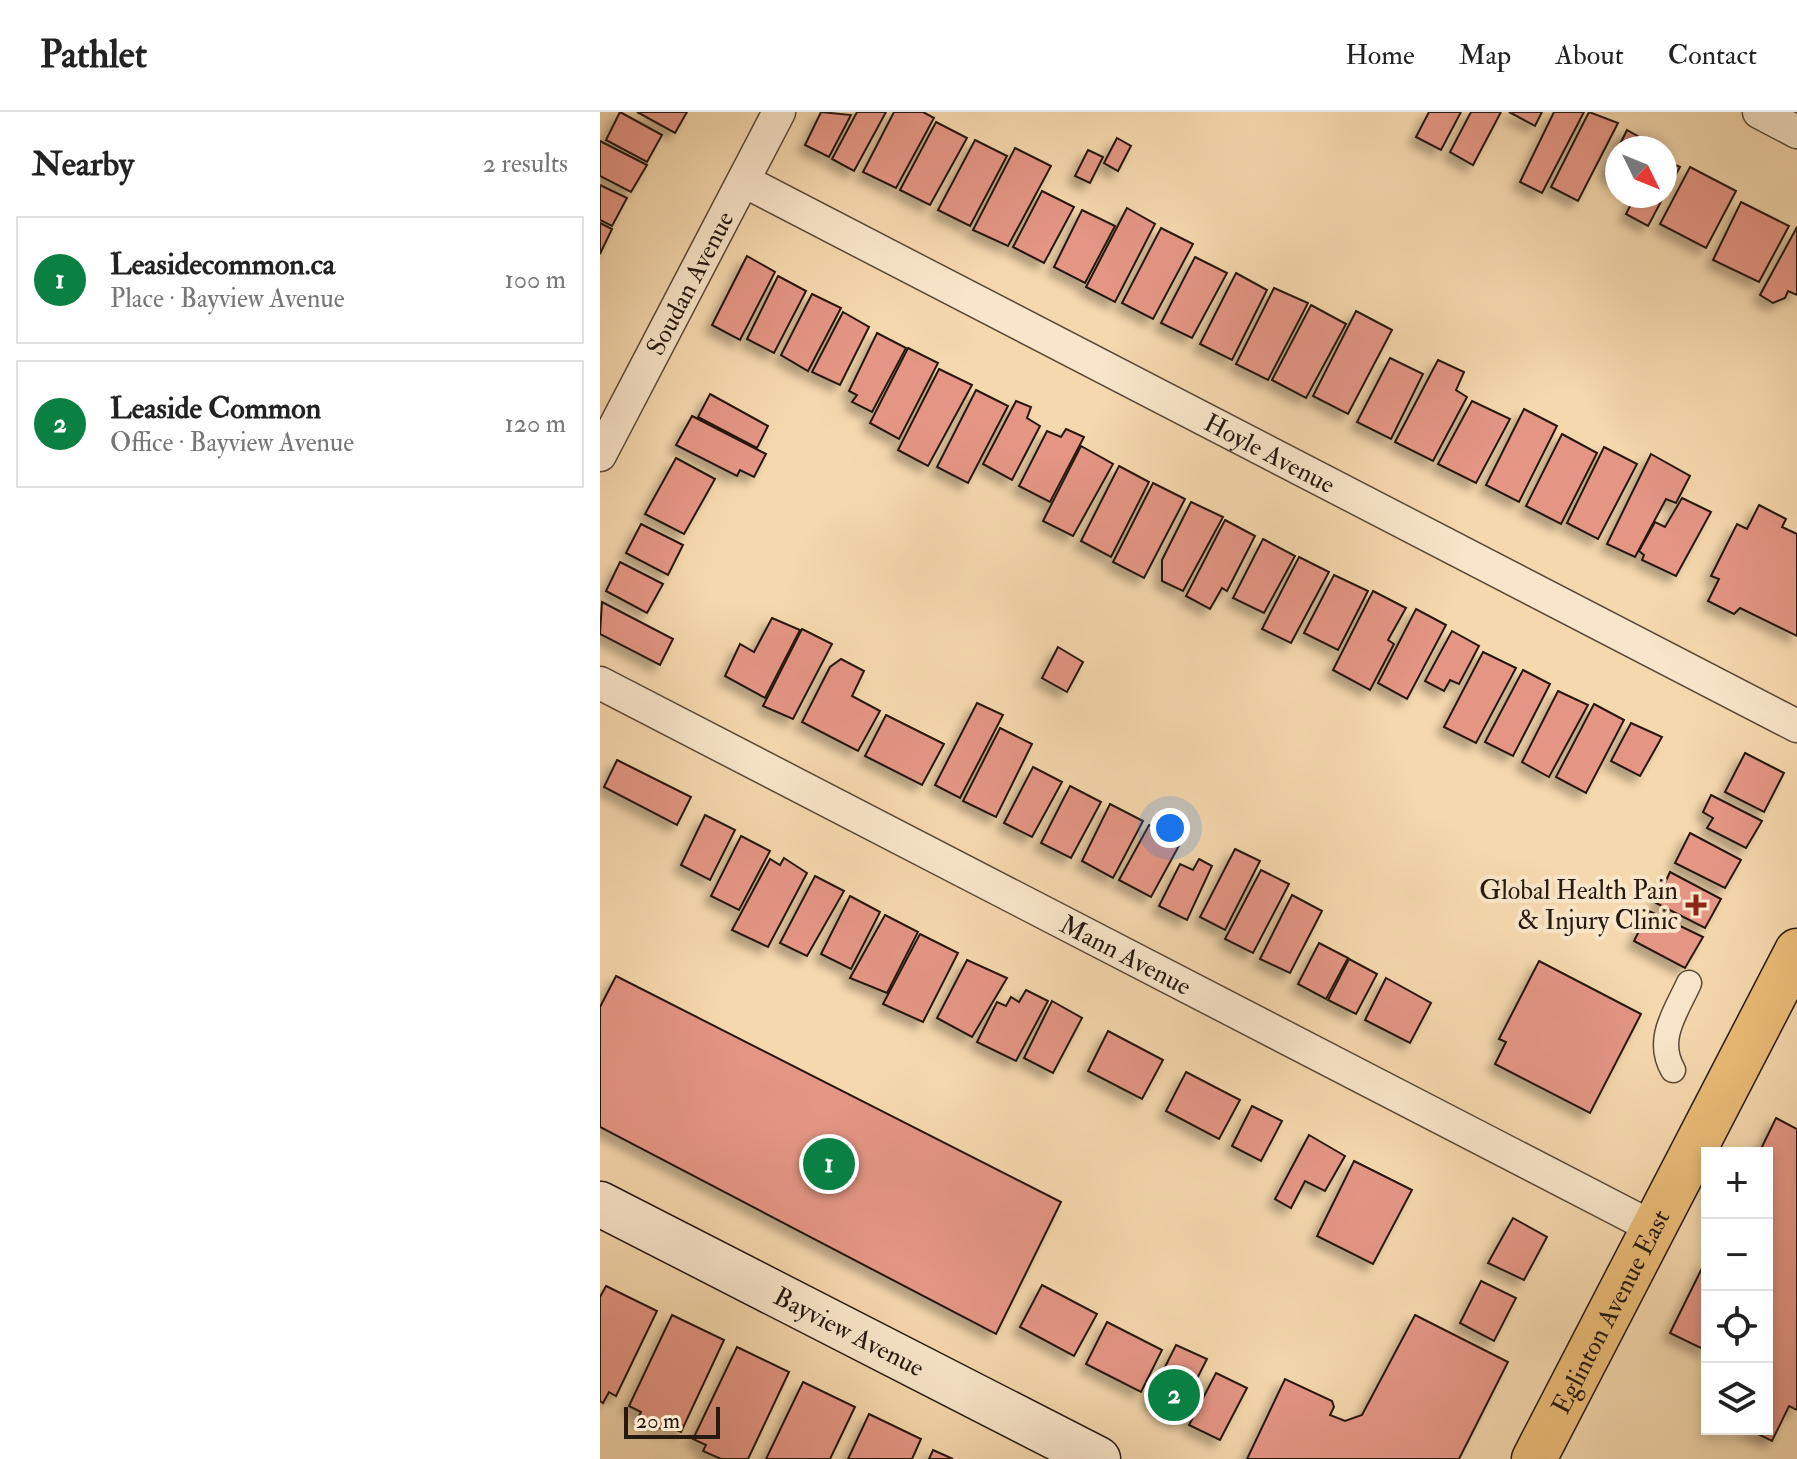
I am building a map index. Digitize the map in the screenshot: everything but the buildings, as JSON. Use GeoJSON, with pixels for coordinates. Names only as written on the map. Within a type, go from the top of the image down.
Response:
{"type":"FeatureCollection","features":[{"type":"Feature","properties":{"kind":"main road","name":"Eglinton Avenue East"},"geometry":{"type":"LineString","coordinates":[[1534,1459],[1797,951]]}},
{"type":"Feature","properties":{"kind":"main road","name":"Bayview Avenue"},"geometry":{"type":"LineString","coordinates":[[600,1204],[1098,1459]]}},
{"type":"Feature","properties":{"kind":"street","name":"Soudan Avenue"},"geometry":{"type":"LineString","coordinates":[[600,455],[779,112]]}},
{"type":"Feature","properties":{"kind":"street"},"geometry":{"type":"LineString","coordinates":[[1759,112],[1797,132]]}},
{"type":"Feature","properties":{"kind":"street","name":"Hoyle Avenue"},"geometry":{"type":"LineString","coordinates":[[744,181],[1797,726]]}},
{"type":"Feature","properties":{"kind":"street","name":"Mann Avenue"},"geometry":{"type":"LineString","coordinates":[[600,683],[1652,1227]]}},
{"type":"Feature","properties":{"kind":"street"},"geometry":{"type":"LineString","coordinates":[[1673,1070],[1664,1055],[1664,1038],[1689,983]]}},
{"type":"Feature","properties":{"kind":"place","name":"Global Health Pain & Injury Clinic"},"geometry":{"type":"Point","coordinates":[1696,905]}},
{"type":"Feature","properties":{"kind":"place","name":"Leasidecommon.ca"},"geometry":{"type":"Point","coordinates":[829,1164]}},
{"type":"Feature","properties":{"kind":"place","name":"Leaside Common"},"geometry":{"type":"Point","coordinates":[1174,1395]}}]}
